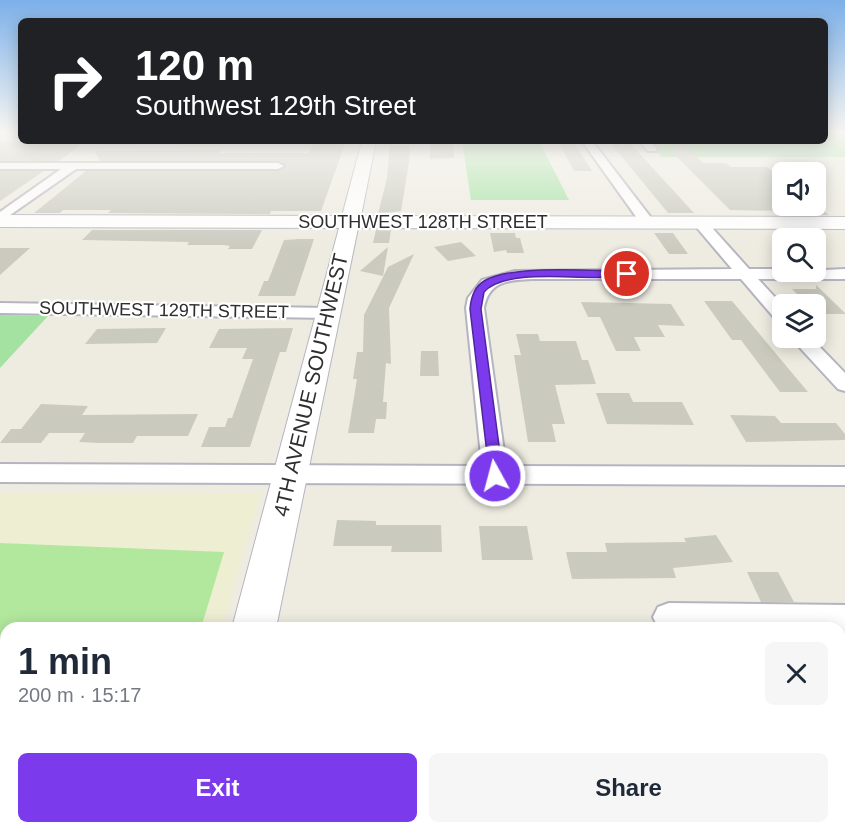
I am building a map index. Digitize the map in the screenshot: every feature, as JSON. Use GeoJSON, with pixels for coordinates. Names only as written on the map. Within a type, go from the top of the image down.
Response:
{"type":"FeatureCollection","features":[{"type":"Feature","properties":{"kind":"main road","name":"4TH AVENUE SOUTHWEST"},"geometry":{"type":"LineString","coordinates":[[255,622],[361,172]]}},
{"type":"Feature","properties":{"kind":"main road","name":"SOUTHWEST 128TH STREET"},"geometry":{"type":"LineString","coordinates":[[0,219],[845,223]]}},
{"type":"Feature","properties":{"kind":"street"},"geometry":{"type":"LineString","coordinates":[[0,219],[64,172]]}},
{"type":"Feature","properties":{"kind":"street"},"geometry":{"type":"LineString","coordinates":[[610,172],[647,222]]}},
{"type":"Feature","properties":{"kind":"street"},"geometry":{"type":"LineString","coordinates":[[700,223],[772,305]]}},
{"type":"Feature","properties":{"kind":"street"},"geometry":{"type":"LineString","coordinates":[[495,476],[475,309],[476,298],[485,284],[504,277],[534,274],[845,274]]}},
{"type":"Feature","properties":{"kind":"street","name":"SOUTHWEST 129TH STREET"},"geometry":{"type":"LineString","coordinates":[[0,308],[328,313]]}},
{"type":"Feature","properties":{"kind":"street"},"geometry":{"type":"LineString","coordinates":[[810,348],[845,385]]}},
{"type":"Feature","properties":{"kind":"street"},"geometry":{"type":"LineString","coordinates":[[0,474],[845,476]]}},
{"type":"Feature","properties":{"kind":"street"},"geometry":{"type":"LineString","coordinates":[[669,617],[845,618]]}},
{"type":"Feature","properties":{"kind":"shaded area"},"geometry":{"type":"Polygon","coordinates":[[[0,493],[260,494],[224,622],[0,622],[0,493]]]}},
{"type":"Feature","properties":{"kind":"green space"},"geometry":{"type":"Polygon","coordinates":[[[467,172],[555,172],[569,200],[471,200],[467,172]]]}},
{"type":"Feature","properties":{"kind":"green space"},"geometry":{"type":"Polygon","coordinates":[[[0,315],[48,316],[0,368],[0,315]]]}},
{"type":"Feature","properties":{"kind":"green space"},"geometry":{"type":"Polygon","coordinates":[[[0,543],[224,552],[203,622],[0,622],[0,543]]]}},
{"type":"Feature","properties":{"kind":"building"},"geometry":{"type":"Polygon","coordinates":[[[0,172],[43,172],[0,201],[0,172]]]}},
{"type":"Feature","properties":{"kind":"building"},"geometry":{"type":"Polygon","coordinates":[[[85,172],[335,172],[321,211],[271,211],[270,214],[108,213],[111,210],[63,210],[60,213],[34,213],[85,172]]]}},
{"type":"Feature","properties":{"kind":"building"},"geometry":{"type":"Polygon","coordinates":[[[388,172],[407,172],[401,211],[378,214],[388,172]]]}},
{"type":"Feature","properties":{"kind":"building"},"geometry":{"type":"Polygon","coordinates":[[[634,172],[656,172],[694,213],[668,213],[634,172]]]}},
{"type":"Feature","properties":{"kind":"building"},"geometry":{"type":"Polygon","coordinates":[[[692,172],[772,172],[772,211],[730,210],[692,172]]]}},
{"type":"Feature","properties":{"kind":"building"},"geometry":{"type":"Polygon","coordinates":[[[92,230],[262,230],[252,249],[228,249],[230,246],[187,245],[189,242],[82,240],[92,230]]]}},
{"type":"Feature","properties":{"kind":"building"},"geometry":{"type":"Polygon","coordinates":[[[376,230],[391,230],[389,243],[373,243],[376,230]]]}},
{"type":"Feature","properties":{"kind":"building"},"geometry":{"type":"Polygon","coordinates":[[[490,233],[515,233],[516,238],[520,238],[524,253],[507,253],[506,250],[494,252],[490,233]]]}},
{"type":"Feature","properties":{"kind":"building"},"geometry":{"type":"Polygon","coordinates":[[[654,233],[673,233],[688,254],[669,254],[654,233]]]}},
{"type":"Feature","properties":{"kind":"building"},"geometry":{"type":"Polygon","coordinates":[[[314,239],[295,296],[258,296],[264,281],[268,281],[284,240],[314,239]]]}},
{"type":"Feature","properties":{"kind":"building"},"geometry":{"type":"Polygon","coordinates":[[[461,242],[476,256],[448,261],[434,247],[461,242]]]}},
{"type":"Feature","properties":{"kind":"building"},"geometry":{"type":"Polygon","coordinates":[[[388,247],[383,276],[360,271],[388,247]]]}},
{"type":"Feature","properties":{"kind":"building"},"geometry":{"type":"Polygon","coordinates":[[[0,248],[30,248],[0,275],[0,248]]]}},
{"type":"Feature","properties":{"kind":"building"},"geometry":{"type":"Polygon","coordinates":[[[414,254],[389,308],[391,364],[386,363],[383,402],[387,402],[386,419],[376,419],[374,433],[348,433],[357,379],[353,379],[357,352],[363,352],[364,315],[388,267],[414,254]]]}},
{"type":"Feature","properties":{"kind":"building"},"geometry":{"type":"Polygon","coordinates":[[[816,285],[825,294],[797,294],[792,289],[816,289],[816,285]]]}},
{"type":"Feature","properties":{"kind":"building"},"geometry":{"type":"Polygon","coordinates":[[[826,295],[845,313],[826,314],[826,295]]]}},
{"type":"Feature","properties":{"kind":"building"},"geometry":{"type":"Polygon","coordinates":[[[704,301],[732,301],[808,392],[780,392],[741,340],[732,340],[704,301]]]}},
{"type":"Feature","properties":{"kind":"building"},"geometry":{"type":"Polygon","coordinates":[[[581,302],[671,304],[685,326],[658,325],[665,337],[634,337],[641,351],[616,351],[600,317],[588,317],[581,302]]]}},
{"type":"Feature","properties":{"kind":"building"},"geometry":{"type":"Polygon","coordinates":[[[166,328],[157,343],[85,344],[97,329],[166,328]]]}},
{"type":"Feature","properties":{"kind":"building"},"geometry":{"type":"Polygon","coordinates":[[[293,328],[286,352],[280,352],[250,447],[201,447],[209,427],[225,427],[228,418],[232,418],[253,359],[242,359],[247,348],[209,348],[219,329],[293,328]]]}},
{"type":"Feature","properties":{"kind":"building"},"geometry":{"type":"Polygon","coordinates":[[[516,334],[538,334],[540,341],[576,341],[582,360],[588,360],[596,384],[555,385],[565,424],[552,424],[556,442],[528,442],[514,355],[521,355],[516,334]]]}},
{"type":"Feature","properties":{"kind":"building"},"geometry":{"type":"Polygon","coordinates":[[[421,351],[438,351],[439,376],[420,376],[421,351]]]}},
{"type":"Feature","properties":{"kind":"building"},"geometry":{"type":"Polygon","coordinates":[[[596,393],[629,393],[633,402],[682,402],[694,425],[607,424],[596,393]]]}},
{"type":"Feature","properties":{"kind":"building"},"geometry":{"type":"Polygon","coordinates":[[[41,404],[88,406],[82,415],[198,414],[188,436],[137,436],[133,443],[100,443],[79,442],[85,433],[49,433],[41,443],[0,443],[11,429],[21,429],[41,404]]]}},
{"type":"Feature","properties":{"kind":"building"},"geometry":{"type":"Polygon","coordinates":[[[730,415],[775,416],[781,423],[836,423],[845,434],[845,440],[746,442],[730,415]]]}},
{"type":"Feature","properties":{"kind":"building"},"geometry":{"type":"Polygon","coordinates":[[[337,520],[376,521],[376,525],[441,525],[442,552],[391,552],[392,546],[333,546],[337,520]]]}},
{"type":"Feature","properties":{"kind":"building"},"geometry":{"type":"Polygon","coordinates":[[[479,526],[527,526],[533,560],[482,560],[479,526]]]}},
{"type":"Feature","properties":{"kind":"building"},"geometry":{"type":"Polygon","coordinates":[[[716,535],[733,562],[673,568],[676,578],[572,579],[566,552],[607,552],[605,543],[686,542],[684,538],[716,535]]]}},
{"type":"Feature","properties":{"kind":"building"},"geometry":{"type":"Polygon","coordinates":[[[747,572],[778,572],[794,602],[761,602],[747,572]]]}},
{"type":"Feature","properties":{"kind":"route"},"geometry":{"type":"LineString","coordinates":[[495,476],[475,309],[479,291],[485,284],[494,280],[518,275],[627,274]]}}]}
